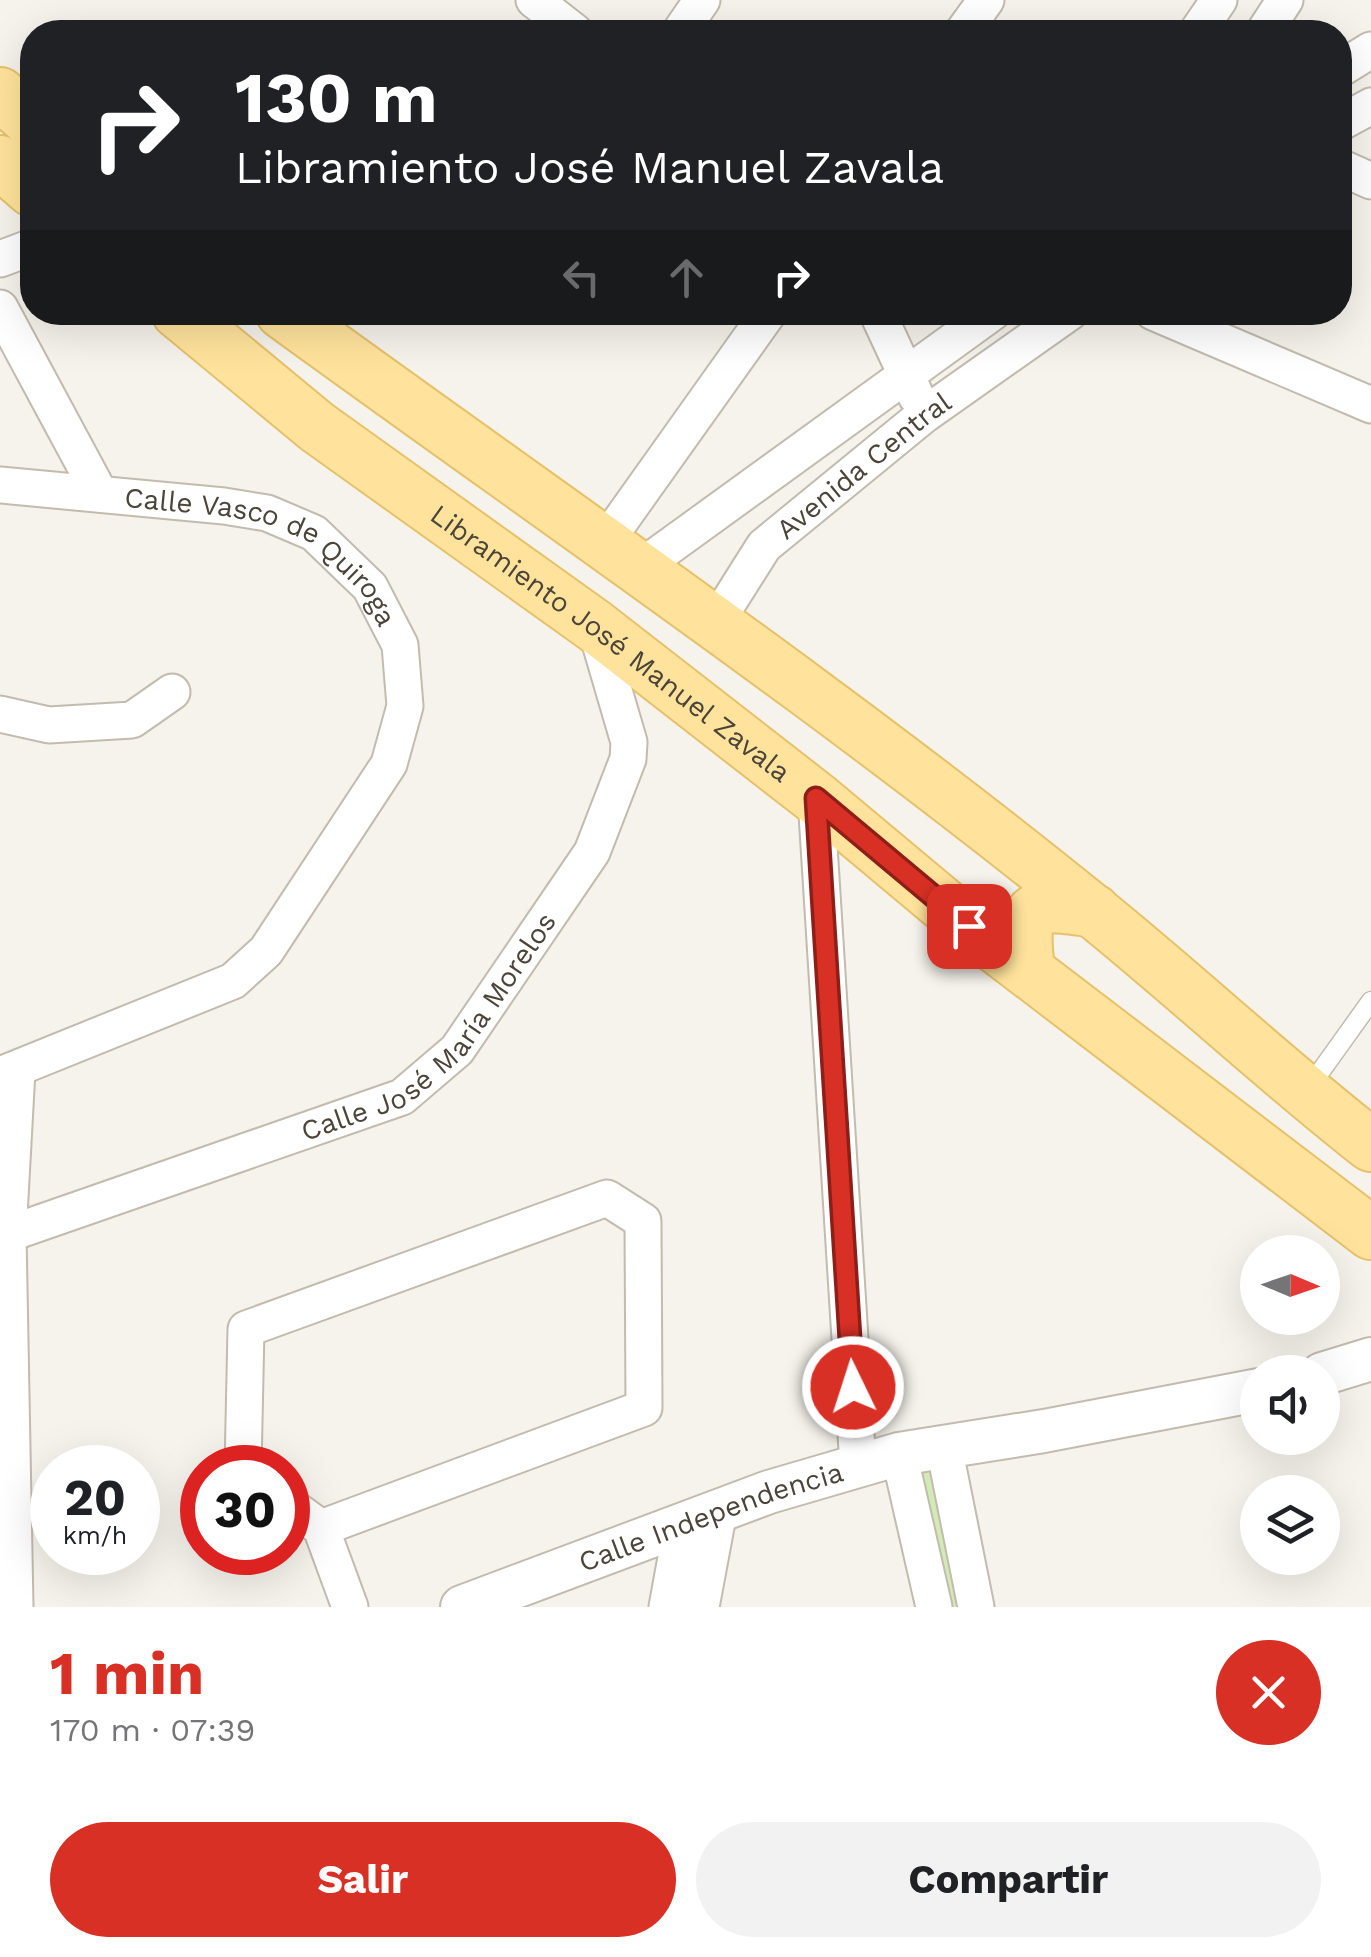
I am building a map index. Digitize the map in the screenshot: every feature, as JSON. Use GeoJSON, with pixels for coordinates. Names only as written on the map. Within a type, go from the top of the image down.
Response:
{"type":"FeatureCollection","features":[{"type":"Feature","properties":{"kind":"main road"},"geometry":{"type":"LineString","coordinates":[[0,94],[20,112]]}},
{"type":"Feature","properties":{"kind":"main road"},"geometry":{"type":"LineString","coordinates":[[0,162],[20,180]]}},
{"type":"Feature","properties":{"kind":"main road","name":"Libramiento José Manuel Zavala"},"geometry":{"type":"LineString","coordinates":[[194,325],[317,428],[595,626],[1028,970],[1371,1233]]}},
{"type":"Feature","properties":{"kind":"main road"},"geometry":{"type":"LineString","coordinates":[[300,325],[623,554],[967,812],[1094,912],[1304,1093],[1371,1145]]}},
{"type":"Feature","properties":{"kind":"main road"},"geometry":{"type":"LineString","coordinates":[[903,870],[945,868],[958,861],[966,848],[967,812]]}},
{"type":"Feature","properties":{"kind":"main road"},"geometry":{"type":"LineString","coordinates":[[1028,970],[1024,933],[1028,917],[1039,908],[1056,906],[1094,912]]}},
{"type":"Feature","properties":{"kind":"street"},"geometry":{"type":"LineString","coordinates":[[534,0],[560,20]]}},
{"type":"Feature","properties":{"kind":"street"},"geometry":{"type":"LineString","coordinates":[[0,308],[100,494]]}},
{"type":"Feature","properties":{"kind":"street"},"geometry":{"type":"LineString","coordinates":[[623,554],[760,325]]}},
{"type":"Feature","properties":{"kind":"street"},"geometry":{"type":"LineString","coordinates":[[883,325],[924,415]]}},
{"type":"Feature","properties":{"kind":"street","name":"Avenida Central"},"geometry":{"type":"LineString","coordinates":[[623,554],[908,375],[975,325]]}},
{"type":"Feature","properties":{"kind":"street","name":"Avenida Central"},"geometry":{"type":"LineString","coordinates":[[716,622],[764,546],[1029,325]]}},
{"type":"Feature","properties":{"kind":"street"},"geometry":{"type":"LineString","coordinates":[[1183,325],[1371,406]]}},
{"type":"Feature","properties":{"kind":"street","name":"Calle Vasco de Quiroga"},"geometry":{"type":"LineString","coordinates":[[0,485],[267,513],[314,533],[370,587],[400,645],[405,706],[388,764],[266,951],[233,980],[8,1072]]}},
{"type":"Feature","properties":{"kind":"street","name":"Calle José María Morelos"},"geometry":{"type":"LineString","coordinates":[[8,1234],[402,1098],[457,1050],[592,852],[628,759],[630,742],[595,626]]}},
{"type":"Feature","properties":{"kind":"street"},"geometry":{"type":"LineString","coordinates":[[0,714],[49,724],[132,720],[172,692]]}},
{"type":"Feature","properties":{"kind":"street"},"geometry":{"type":"LineString","coordinates":[[816,798],[858,1466]]}},
{"type":"Feature","properties":{"kind":"street"},"geometry":{"type":"LineString","coordinates":[[8,1072],[6,1479],[16,1607]]}},
{"type":"Feature","properties":{"kind":"street"},"geometry":{"type":"LineString","coordinates":[[243,1445],[246,1329],[606,1198],[643,1220],[644,1408],[321,1528]]}},
{"type":"Feature","properties":{"kind":"street"},"geometry":{"type":"LineString","coordinates":[[1340,1368],[1371,1359]]}},
{"type":"Feature","properties":{"kind":"street","name":"Calle Independencia"},"geometry":{"type":"LineString","coordinates":[[462,1607],[769,1492],[899,1454],[1240,1393]]}},
{"type":"Feature","properties":{"kind":"street"},"geometry":{"type":"LineString","coordinates":[[944,1447],[976,1607]]}},
{"type":"Feature","properties":{"kind":"street"},"geometry":{"type":"LineString","coordinates":[[899,1454],[934,1607]]}},
{"type":"Feature","properties":{"kind":"street"},"geometry":{"type":"LineString","coordinates":[[667,1607],[701,1518]]}},
{"type":"Feature","properties":{"kind":"street"},"geometry":{"type":"LineString","coordinates":[[700,1607],[701,1518]]}},
{"type":"Feature","properties":{"kind":"street"},"geometry":{"type":"LineString","coordinates":[[310,1520],[321,1528],[350,1607]]}},
{"type":"Feature","properties":{"kind":"lane"},"geometry":{"type":"LineString","coordinates":[[1304,1093],[1371,1001]]}},
{"type":"Feature","properties":{"kind":"green space"},"geometry":{"type":"Polygon","coordinates":[[[944,1447],[976,1607],[934,1607],[899,1454],[944,1447]]]}},
{"type":"Feature","properties":{"kind":"route"},"geometry":{"type":"LineString","coordinates":[[853,1387],[816,798],[969,926]]}}]}
